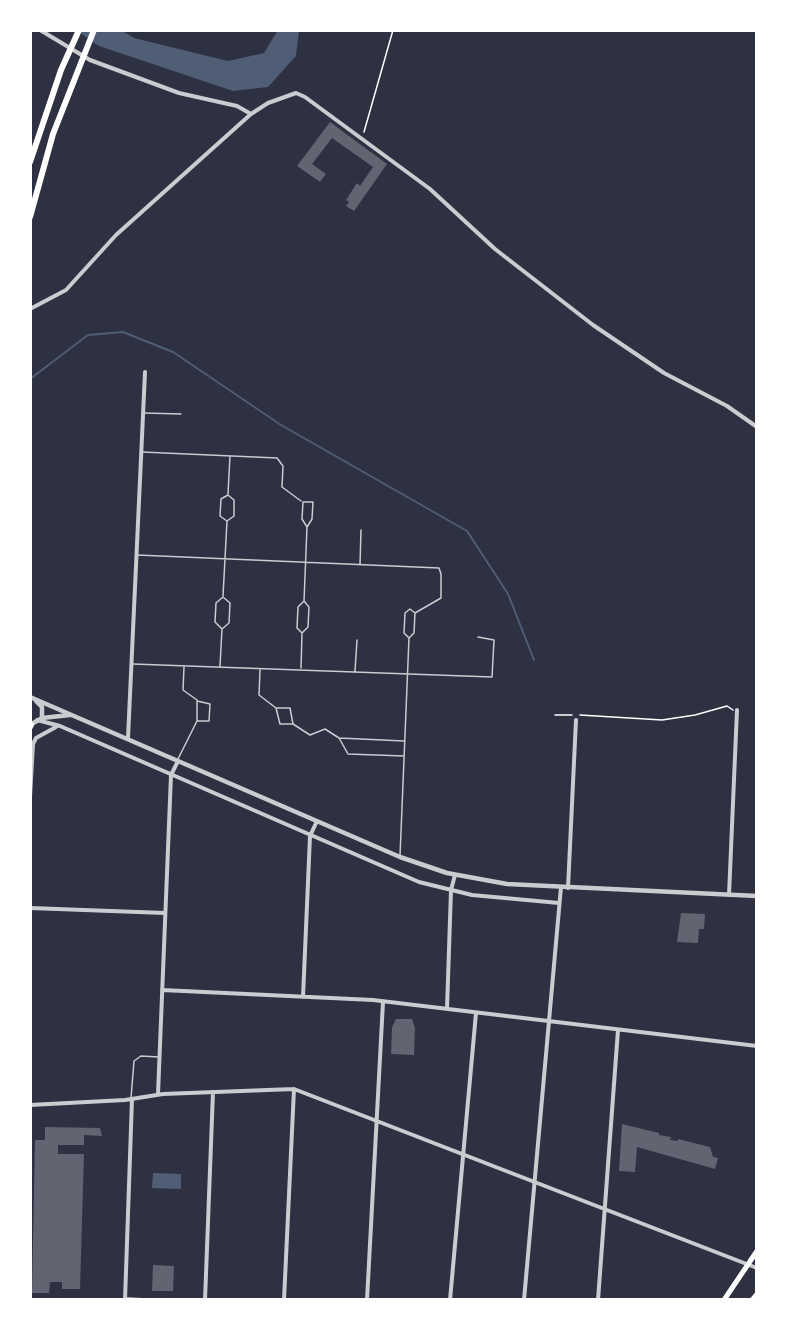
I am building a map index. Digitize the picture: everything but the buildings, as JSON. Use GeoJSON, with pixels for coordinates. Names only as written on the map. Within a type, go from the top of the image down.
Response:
{"type":"FeatureCollection","features":[{"type":"Feature","properties":{"kind":"main road"},"geometry":{"type":"LineString","coordinates":[[30,162],[61,70],[79,30]]}},
{"type":"Feature","properties":{"kind":"main road"},"geometry":{"type":"LineString","coordinates":[[30,217],[53,134],[94,30]]}},
{"type":"Feature","properties":{"kind":"main road"},"geometry":{"type":"LineString","coordinates":[[723,1300],[757,1251]]}},
{"type":"Feature","properties":{"kind":"main road"},"geometry":{"type":"LineString","coordinates":[[752,1300],[757,1294]]}},
{"type":"Feature","properties":{"kind":"street"},"geometry":{"type":"LineString","coordinates":[[40,30],[90,60],[179,93],[237,106],[251,114]]}},
{"type":"Feature","properties":{"kind":"street"},"geometry":{"type":"LineString","coordinates":[[30,309],[66,290],[116,235],[261,106],[282,96],[301,94],[430,189],[495,249],[593,325],[672,377],[727,406],[757,427]]}},
{"type":"Feature","properties":{"kind":"street"},"geometry":{"type":"LineString","coordinates":[[128,738],[145,372]]}},
{"type":"Feature","properties":{"kind":"street"},"geometry":{"type":"LineString","coordinates":[[32,698],[399,857],[455,875],[507,884],[757,896]]}},
{"type":"Feature","properties":{"kind":"street"},"geometry":{"type":"LineString","coordinates":[[32,698],[42,707],[34,723]]}},
{"type":"Feature","properties":{"kind":"street"},"geometry":{"type":"LineString","coordinates":[[729,895],[737,710]]}},
{"type":"Feature","properties":{"kind":"street"},"geometry":{"type":"LineString","coordinates":[[34,723],[73,715]]}},
{"type":"Feature","properties":{"kind":"street"},"geometry":{"type":"LineString","coordinates":[[568,888],[576,720]]}},
{"type":"Feature","properties":{"kind":"street"},"geometry":{"type":"LineString","coordinates":[[34,723],[60,726],[407,877],[451,890],[507,900],[559,903]]}},
{"type":"Feature","properties":{"kind":"street"},"geometry":{"type":"LineString","coordinates":[[30,797],[33,744],[36,738],[49,728],[60,726]]}},
{"type":"Feature","properties":{"kind":"street"},"geometry":{"type":"LineString","coordinates":[[158,1095],[171,775],[178,761]]}},
{"type":"Feature","properties":{"kind":"street"},"geometry":{"type":"LineString","coordinates":[[303,997],[310,836],[317,821]]}},
{"type":"Feature","properties":{"kind":"street"},"geometry":{"type":"LineString","coordinates":[[447,1009],[451,890],[455,875]]}},
{"type":"Feature","properties":{"kind":"street"},"geometry":{"type":"LineString","coordinates":[[524,1300],[561,887]]}},
{"type":"Feature","properties":{"kind":"street"},"geometry":{"type":"LineString","coordinates":[[30,908],[165,914]]}},
{"type":"Feature","properties":{"kind":"street"},"geometry":{"type":"LineString","coordinates":[[162,990],[383,1002],[757,1046]]}},
{"type":"Feature","properties":{"kind":"street"},"geometry":{"type":"LineString","coordinates":[[368,1300],[383,1002]]}},
{"type":"Feature","properties":{"kind":"street"},"geometry":{"type":"LineString","coordinates":[[450,1300],[476,1013]]}},
{"type":"Feature","properties":{"kind":"street"},"geometry":{"type":"LineString","coordinates":[[598,1300],[618,1030]]}},
{"type":"Feature","properties":{"kind":"street"},"geometry":{"type":"LineString","coordinates":[[284,1300],[294,1089]]}},
{"type":"Feature","properties":{"kind":"street"},"geometry":{"type":"LineString","coordinates":[[30,1105],[132,1099],[158,1095],[294,1089],[757,1268]]}},
{"type":"Feature","properties":{"kind":"street"},"geometry":{"type":"LineString","coordinates":[[205,1300],[213,1092]]}},
{"type":"Feature","properties":{"kind":"street"},"geometry":{"type":"LineString","coordinates":[[132,1099],[125,1299],[141,1300]]}},
{"type":"Feature","properties":{"kind":"lane"},"geometry":{"type":"LineString","coordinates":[[143,412],[181,414]]}},
{"type":"Feature","properties":{"kind":"lane"},"geometry":{"type":"LineString","coordinates":[[141,452],[277,458],[283,466],[282,487],[303,502],[312,502],[312,519],[307,527],[305,563],[304,601],[309,607],[308,627],[302,633],[301,670]]}},
{"type":"Feature","properties":{"kind":"lane"},"geometry":{"type":"LineString","coordinates":[[228,495],[230,456]]}},
{"type":"Feature","properties":{"kind":"lane"},"geometry":{"type":"LineString","coordinates":[[227,521],[220,516],[220,499],[228,495]]}},
{"type":"Feature","properties":{"kind":"lane"},"geometry":{"type":"LineString","coordinates":[[227,521],[234,516],[234,500],[228,495]]}},
{"type":"Feature","properties":{"kind":"lane"},"geometry":{"type":"LineString","coordinates":[[303,502],[303,519],[307,527]]}},
{"type":"Feature","properties":{"kind":"lane"},"geometry":{"type":"LineString","coordinates":[[222,629],[215,622],[216,603],[223,597],[227,521]]}},
{"type":"Feature","properties":{"kind":"lane"},"geometry":{"type":"LineString","coordinates":[[360,565],[361,531]]}},
{"type":"Feature","properties":{"kind":"lane"},"geometry":{"type":"LineString","coordinates":[[136,555],[439,568],[441,598],[415,613]]}},
{"type":"Feature","properties":{"kind":"lane"},"geometry":{"type":"LineString","coordinates":[[220,667],[222,629],[229,623],[230,603],[223,597]]}},
{"type":"Feature","properties":{"kind":"lane"},"geometry":{"type":"LineString","coordinates":[[302,633],[297,628],[298,607],[304,601]]}},
{"type":"Feature","properties":{"kind":"lane"},"geometry":{"type":"LineString","coordinates":[[409,638],[404,633],[405,613],[410,609],[415,613]]}},
{"type":"Feature","properties":{"kind":"lane"},"geometry":{"type":"LineString","coordinates":[[399,857],[409,638],[414,633],[415,613]]}},
{"type":"Feature","properties":{"kind":"lane"},"geometry":{"type":"LineString","coordinates":[[132,664],[492,677],[494,640],[478,637]]}},
{"type":"Feature","properties":{"kind":"lane"},"geometry":{"type":"LineString","coordinates":[[355,672],[357,640]]}},
{"type":"Feature","properties":{"kind":"lane"},"geometry":{"type":"LineString","coordinates":[[184,666],[183,690],[197,701],[210,704],[209,721],[197,721]]}},
{"type":"Feature","properties":{"kind":"lane"},"geometry":{"type":"LineString","coordinates":[[260,668],[259,695],[276,708],[290,708],[293,724]]}},
{"type":"Feature","properties":{"kind":"lane"},"geometry":{"type":"LineString","coordinates":[[178,761],[197,721],[197,701]]}},
{"type":"Feature","properties":{"kind":"lane"},"geometry":{"type":"LineString","coordinates":[[276,708],[280,724],[293,724],[310,735],[325,729],[339,738],[348,754],[404,756]]}},
{"type":"Feature","properties":{"kind":"lane"},"geometry":{"type":"LineString","coordinates":[[339,738],[405,741]]}},
{"type":"Feature","properties":{"kind":"lane"},"geometry":{"type":"LineString","coordinates":[[132,1099],[134,1061],[141,1056],[159,1057]]}},
{"type":"Feature","properties":{"kind":"path"},"geometry":{"type":"LineString","coordinates":[[362,139],[393,30]]}},
{"type":"Feature","properties":{"kind":"path"},"geometry":{"type":"LineString","coordinates":[[555,715],[662,720],[695,716],[727,706],[730,710],[737,710]]}},
{"type":"Feature","properties":{"kind":"water"},"geometry":{"type":"Polygon","coordinates":[[[76,30],[121,30],[134,38],[228,61],[264,53],[278,30],[299,30],[296,56],[268,87],[233,91],[99,46],[76,30]]]}},
{"type":"Feature","properties":{"kind":"water"},"geometry":{"type":"Polygon","coordinates":[[[153,1173],[181,1174],[181,1189],[152,1188],[153,1173]]]}},
{"type":"Feature","properties":{"kind":"waterway"},"geometry":{"type":"LineString","coordinates":[[30,379],[88,335],[123,332],[173,352],[281,425],[467,531],[508,594],[534,660]]}}]}
